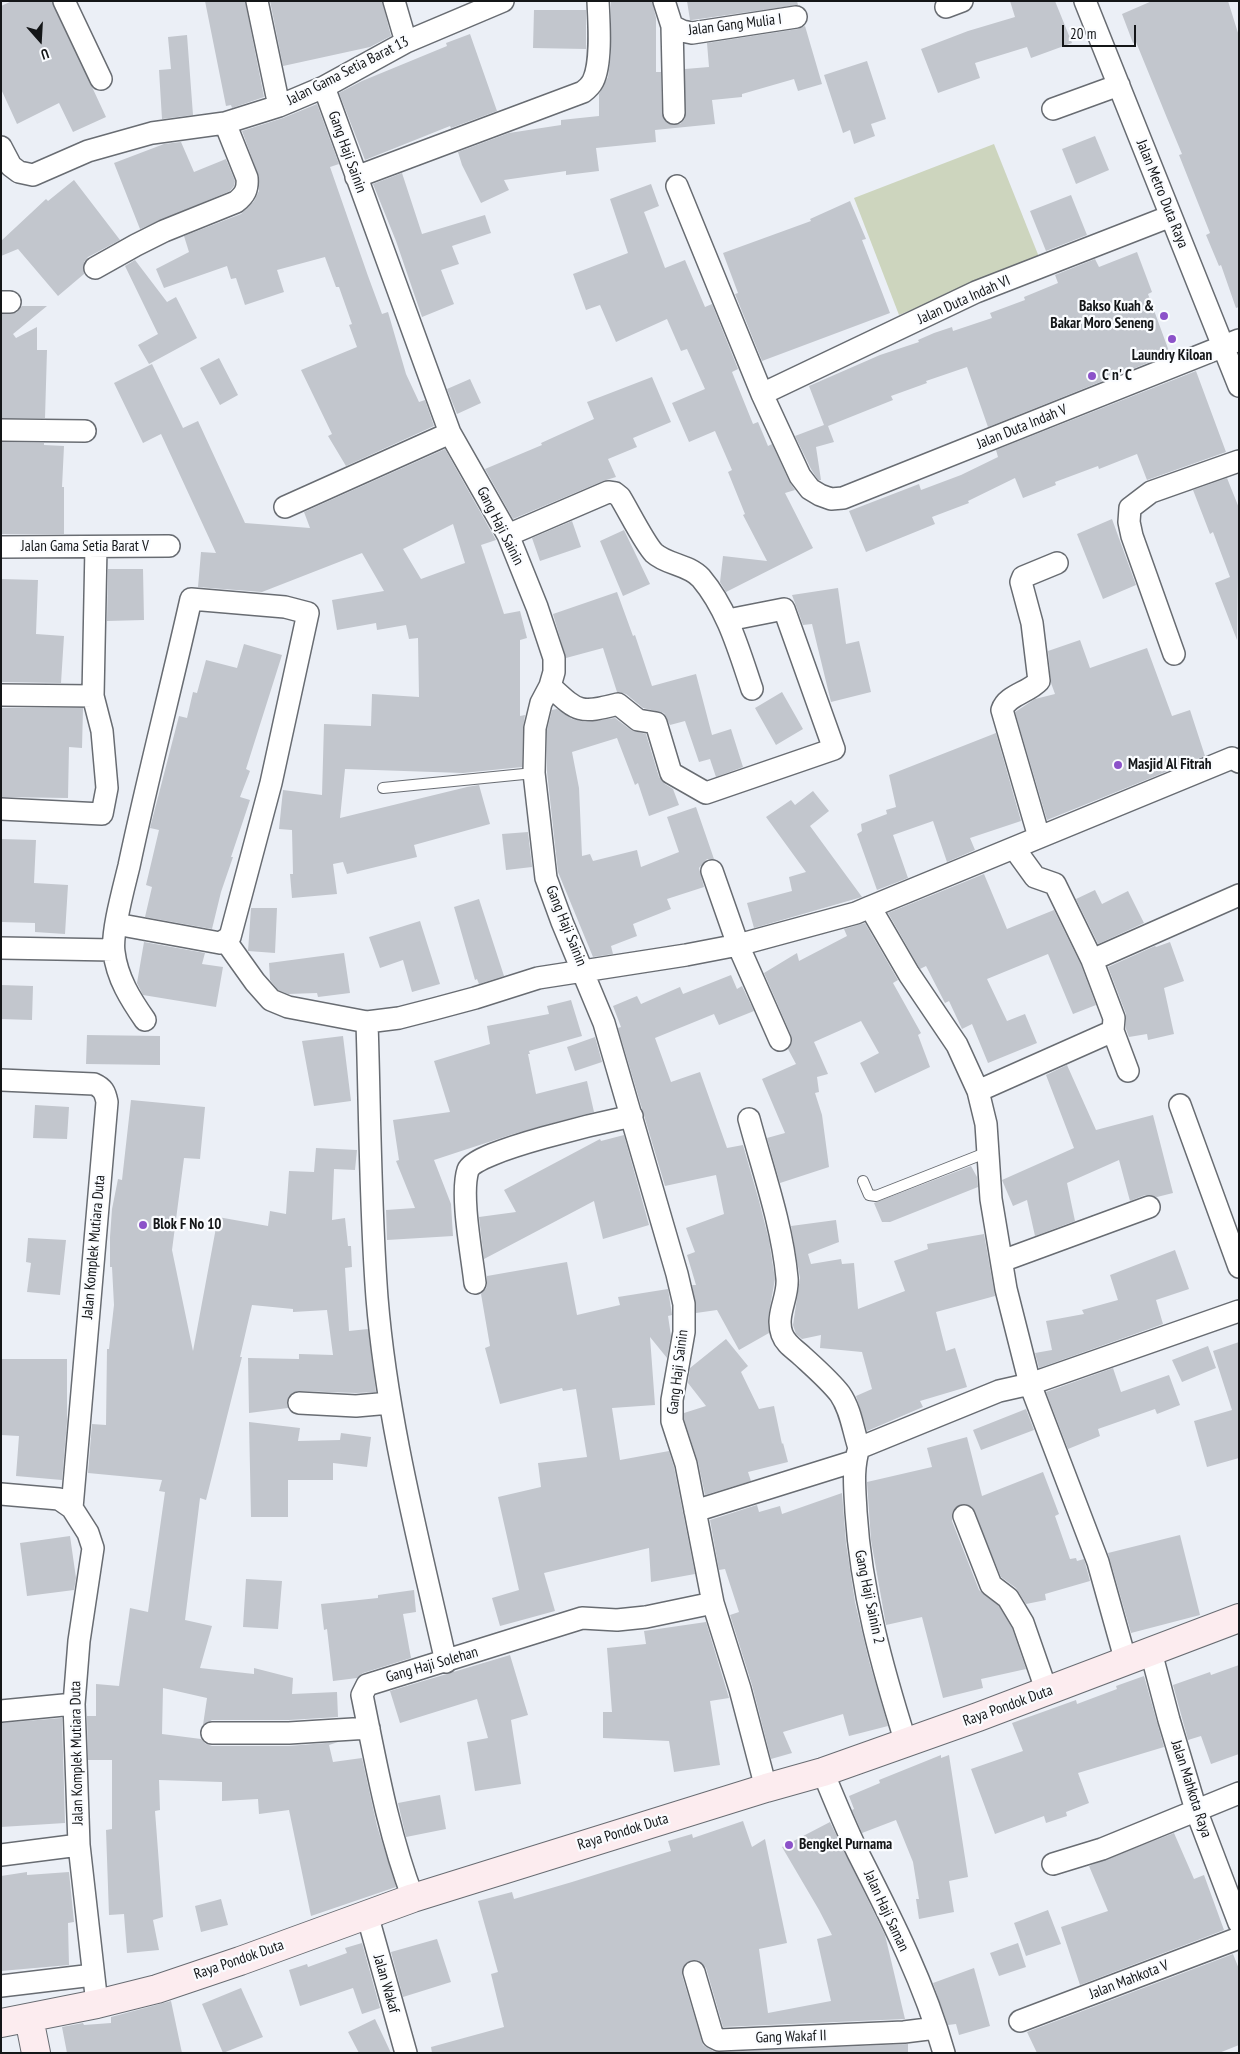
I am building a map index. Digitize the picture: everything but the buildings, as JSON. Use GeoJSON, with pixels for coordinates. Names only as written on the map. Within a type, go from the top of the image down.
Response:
{"type":"FeatureCollection","features":[{"type":"Feature","properties":{"kind":"main road","name":"Raya Pondok Duta"},"geometry":{"type":"LineString","coordinates":[[1,2023],[97,2004],[166,1986],[413,1898],[823,1772],[1047,1692],[1239,1618]]}},
{"type":"Feature","properties":{"kind":"main road"},"geometry":{"type":"LineString","coordinates":[[28,2018],[36,2053]]}},
{"type":"Feature","properties":{"kind":"street"},"geometry":{"type":"LineString","coordinates":[[64,1],[101,79]]}},
{"type":"Feature","properties":{"kind":"street"},"geometry":{"type":"LineString","coordinates":[[257,1],[279,106]]}},
{"type":"Feature","properties":{"kind":"street"},"geometry":{"type":"LineString","coordinates":[[394,1],[406,42]]}},
{"type":"Feature","properties":{"kind":"street","name":"Jalan Gama Setia Barat 13"},"geometry":{"type":"LineString","coordinates":[[1,147],[11,166],[19,172],[33,175],[88,151],[152,133],[226,123],[279,106],[324,87],[406,42],[503,1]]}},
{"type":"Feature","properties":{"kind":"street"},"geometry":{"type":"LineString","coordinates":[[356,177],[583,92],[591,84],[595,74],[599,39],[598,1]]}},
{"type":"Feature","properties":{"kind":"street","name":"Jalan Gang Mulia I"},"geometry":{"type":"LineString","coordinates":[[664,1],[672,26],[692,33],[796,17]]}},
{"type":"Feature","properties":{"kind":"street","name":"Jalan Metro Duta Raya"},"geometry":{"type":"LineString","coordinates":[[1086,1],[1171,216],[1231,343],[1239,386]]}},
{"type":"Feature","properties":{"kind":"street"},"geometry":{"type":"LineString","coordinates":[[672,26],[674,113]]}},
{"type":"Feature","properties":{"kind":"street"},"geometry":{"type":"LineString","coordinates":[[1053,109],[1119,85]]}},
{"type":"Feature","properties":{"kind":"street","name":"Gang Haji Sainin"},"geometry":{"type":"LineString","coordinates":[[324,87],[450,432],[508,535],[538,607],[554,658],[554,672],[550,686],[541,702],[534,728],[534,773],[546,878],[604,1023],[677,1274],[684,1304],[684,1332],[672,1400],[672,1422],[686,1464],[713,1603],[740,1689],[766,1788]]}},
{"type":"Feature","properties":{"kind":"street"},"geometry":{"type":"LineString","coordinates":[[95,268],[136,245],[242,198],[247,186],[247,178],[226,123]]}},
{"type":"Feature","properties":{"kind":"street"},"geometry":{"type":"LineString","coordinates":[[677,186],[762,394]]}},
{"type":"Feature","properties":{"kind":"street","name":"Jalan Duta Indah VI"},"geometry":{"type":"LineString","coordinates":[[762,394],[976,292],[1171,216]]}},
{"type":"Feature","properties":{"kind":"street","name":"Jalan Duta Indah V"},"geometry":{"type":"LineString","coordinates":[[762,394],[800,476],[810,488],[820,495],[831,499],[843,498],[1231,343]]}},
{"type":"Feature","properties":{"kind":"street"},"geometry":{"type":"LineString","coordinates":[[1,430],[85,431]]}},
{"type":"Feature","properties":{"kind":"street"},"geometry":{"type":"LineString","coordinates":[[285,507],[450,432]]}},
{"type":"Feature","properties":{"kind":"street"},"geometry":{"type":"LineString","coordinates":[[1174,654],[1132,536],[1129,522],[1130,508],[1151,492],[1239,461]]}},
{"type":"Feature","properties":{"kind":"street"},"geometry":{"type":"LineString","coordinates":[[508,535],[608,492],[615,493],[620,497],[653,552],[663,559],[685,567],[700,577],[728,620],[752,689]]}},
{"type":"Feature","properties":{"kind":"street","name":"Jalan Gama Setia Barat V"},"geometry":{"type":"LineString","coordinates":[[1,547],[96,548],[169,546]]}},
{"type":"Feature","properties":{"kind":"street"},"geometry":{"type":"LineString","coordinates":[[1,809],[102,814],[106,778],[102,731],[93,696],[96,548]]}},
{"type":"Feature","properties":{"kind":"street"},"geometry":{"type":"LineString","coordinates":[[1039,837],[1002,710],[1008,700],[1033,688],[1039,681],[1032,622],[1021,582],[1023,577],[1057,563]]}},
{"type":"Feature","properties":{"kind":"street"},"geometry":{"type":"LineString","coordinates":[[116,924],[220,943],[230,937],[271,783],[308,613],[285,607],[191,598],[138,823],[116,924],[113,950],[128,996],[146,1020]]}},
{"type":"Feature","properties":{"kind":"street"},"geometry":{"type":"LineString","coordinates":[[550,686],[573,708],[592,711],[618,704],[638,720],[656,723],[671,773],[706,793],[834,750],[784,609],[728,620]]}},
{"type":"Feature","properties":{"kind":"street"},"geometry":{"type":"LineString","coordinates":[[1,695],[93,696]]}},
{"type":"Feature","properties":{"kind":"street"},"geometry":{"type":"LineString","coordinates":[[225,940],[255,982],[271,1000],[288,1007],[367,1022],[399,1018],[475,998],[538,978],[583,970],[629,965],[738,945],[856,913],[1232,758],[1239,762]]}},
{"type":"Feature","properties":{"kind":"street"},"geometry":{"type":"LineString","coordinates":[[1014,848],[1035,877],[1055,884],[1092,960],[1114,1018],[1113,1031],[1128,1071]]}},
{"type":"Feature","properties":{"kind":"street"},"geometry":{"type":"LineString","coordinates":[[712,871],[738,945],[780,1040]]}},
{"type":"Feature","properties":{"kind":"street"},"geometry":{"type":"LineString","coordinates":[[1092,960],[1239,895]]}},
{"type":"Feature","properties":{"kind":"street"},"geometry":{"type":"LineString","coordinates":[[870,907],[910,974],[957,1045],[984,1108],[991,1199],[1006,1289],[1030,1384],[1098,1562],[1126,1662]]}},
{"type":"Feature","properties":{"kind":"street"},"geometry":{"type":"LineString","coordinates":[[1,948],[113,950]]}},
{"type":"Feature","properties":{"kind":"street"},"geometry":{"type":"LineString","coordinates":[[367,1022],[377,1298],[390,1403],[401,1462],[446,1662]]}},
{"type":"Feature","properties":{"kind":"street"},"geometry":{"type":"LineString","coordinates":[[978,1091],[1113,1031]]}},
{"type":"Feature","properties":{"kind":"street","name":"Jalan Komplek Mutiara Duta"},"geometry":{"type":"LineString","coordinates":[[1,1080],[94,1084],[105,1093],[107,1102],[80,1521],[93,1548],[78,1650],[74,1704],[79,1845],[97,2004]]}},
{"type":"Feature","properties":{"kind":"street"},"geometry":{"type":"LineString","coordinates":[[1180,1105],[1239,1267]]}},
{"type":"Feature","properties":{"kind":"street"},"geometry":{"type":"LineString","coordinates":[[475,1283],[466,1208],[468,1168],[475,1161],[487,1156],[560,1133],[632,1116]]}},
{"type":"Feature","properties":{"kind":"street","name":"Gang Haji Sainin 2"},"geometry":{"type":"LineString","coordinates":[[749,1119],[776,1215],[786,1274],[787,1286],[781,1312],[782,1334],[789,1345],[839,1393],[848,1407],[857,1454],[854,1486],[858,1549],[864,1590],[892,1699],[906,1743]]}},
{"type":"Feature","properties":{"kind":"street"},"geometry":{"type":"LineString","coordinates":[[1002,1261],[1149,1207]]}},
{"type":"Feature","properties":{"kind":"street"},"geometry":{"type":"LineString","coordinates":[[695,1510],[857,1454],[999,1391],[1030,1384],[1239,1311]]}},
{"type":"Feature","properties":{"kind":"street"},"geometry":{"type":"LineString","coordinates":[[299,1403],[356,1406],[390,1403]]}},
{"type":"Feature","properties":{"kind":"street"},"geometry":{"type":"LineString","coordinates":[[1,1494],[59,1499],[80,1521]]}},
{"type":"Feature","properties":{"kind":"street"},"geometry":{"type":"LineString","coordinates":[[964,1516],[991,1585],[1008,1598],[1023,1623],[1047,1692]]}},
{"type":"Feature","properties":{"kind":"street","name":"Gang Haji Solehan"},"geometry":{"type":"LineString","coordinates":[[413,1898],[404,1875],[384,1801],[362,1696],[367,1685],[446,1662],[582,1618],[617,1620],[646,1617],[713,1603]]}},
{"type":"Feature","properties":{"kind":"street","name":"Jalan Mahkota Raya"},"geometry":{"type":"LineString","coordinates":[[1151,1652],[1196,1810],[1239,1923]]}},
{"type":"Feature","properties":{"kind":"street"},"geometry":{"type":"LineString","coordinates":[[1,1711],[74,1704]]}},
{"type":"Feature","properties":{"kind":"street"},"geometry":{"type":"LineString","coordinates":[[212,1733],[288,1734],[369,1728]]}},
{"type":"Feature","properties":{"kind":"street","name":"Jalan Haji Saman"},"geometry":{"type":"LineString","coordinates":[[823,1772],[857,1851],[892,1919],[927,1998],[944,2053]]}},
{"type":"Feature","properties":{"kind":"street"},"geometry":{"type":"LineString","coordinates":[[1053,1864],[1102,1848],[1239,1793]]}},
{"type":"Feature","properties":{"kind":"street"},"geometry":{"type":"LineString","coordinates":[[1,1855],[79,1845]]}},
{"type":"Feature","properties":{"kind":"street","name":"Jalan Wakaf"},"geometry":{"type":"LineString","coordinates":[[367,1914],[406,2053]]}},
{"type":"Feature","properties":{"kind":"street","name":"Jalan Mahkota V"},"geometry":{"type":"LineString","coordinates":[[1020,2021],[1239,1938]]}},
{"type":"Feature","properties":{"kind":"street","name":"Gang Wakaf II"},"geometry":{"type":"LineString","coordinates":[[694,1972],[713,2037],[719,2040],[904,2032],[936,2028]]}},
{"type":"Feature","properties":{"kind":"street"},"geometry":{"type":"LineString","coordinates":[[1,1986],[93,1975]]}},
{"type":"Feature","properties":{"kind":"lane"},"geometry":{"type":"LineString","coordinates":[[384,788],[534,773]]}},
{"type":"Feature","properties":{"kind":"lane"},"geometry":{"type":"LineString","coordinates":[[863,1181],[868,1195],[876,1196],[988,1152]]}},
{"type":"Feature","properties":{"kind":"green space"},"geometry":{"type":"Polygon","coordinates":[[[994,144],[1039,257],[899,315],[854,198],[994,144]]]}},
{"type":"Feature","properties":{"kind":"place","name":"Bakso Kuah & Bakar Moro Seneng"},"geometry":{"type":"Point","coordinates":[1164,316]}},
{"type":"Feature","properties":{"kind":"place","name":"Laundry Kiloan"},"geometry":{"type":"Point","coordinates":[1172,339]}},
{"type":"Feature","properties":{"kind":"place","name":"C n' C"},"geometry":{"type":"Point","coordinates":[1092,376]}},
{"type":"Feature","properties":{"kind":"place","name":"Masjid Al Fitrah"},"geometry":{"type":"Point","coordinates":[1118,765]}},
{"type":"Feature","properties":{"kind":"place","name":"Blok F No 10"},"geometry":{"type":"Point","coordinates":[143,1225]}},
{"type":"Feature","properties":{"kind":"place","name":"Bengkel Purnama"},"geometry":{"type":"Point","coordinates":[789,1845]}}]}
